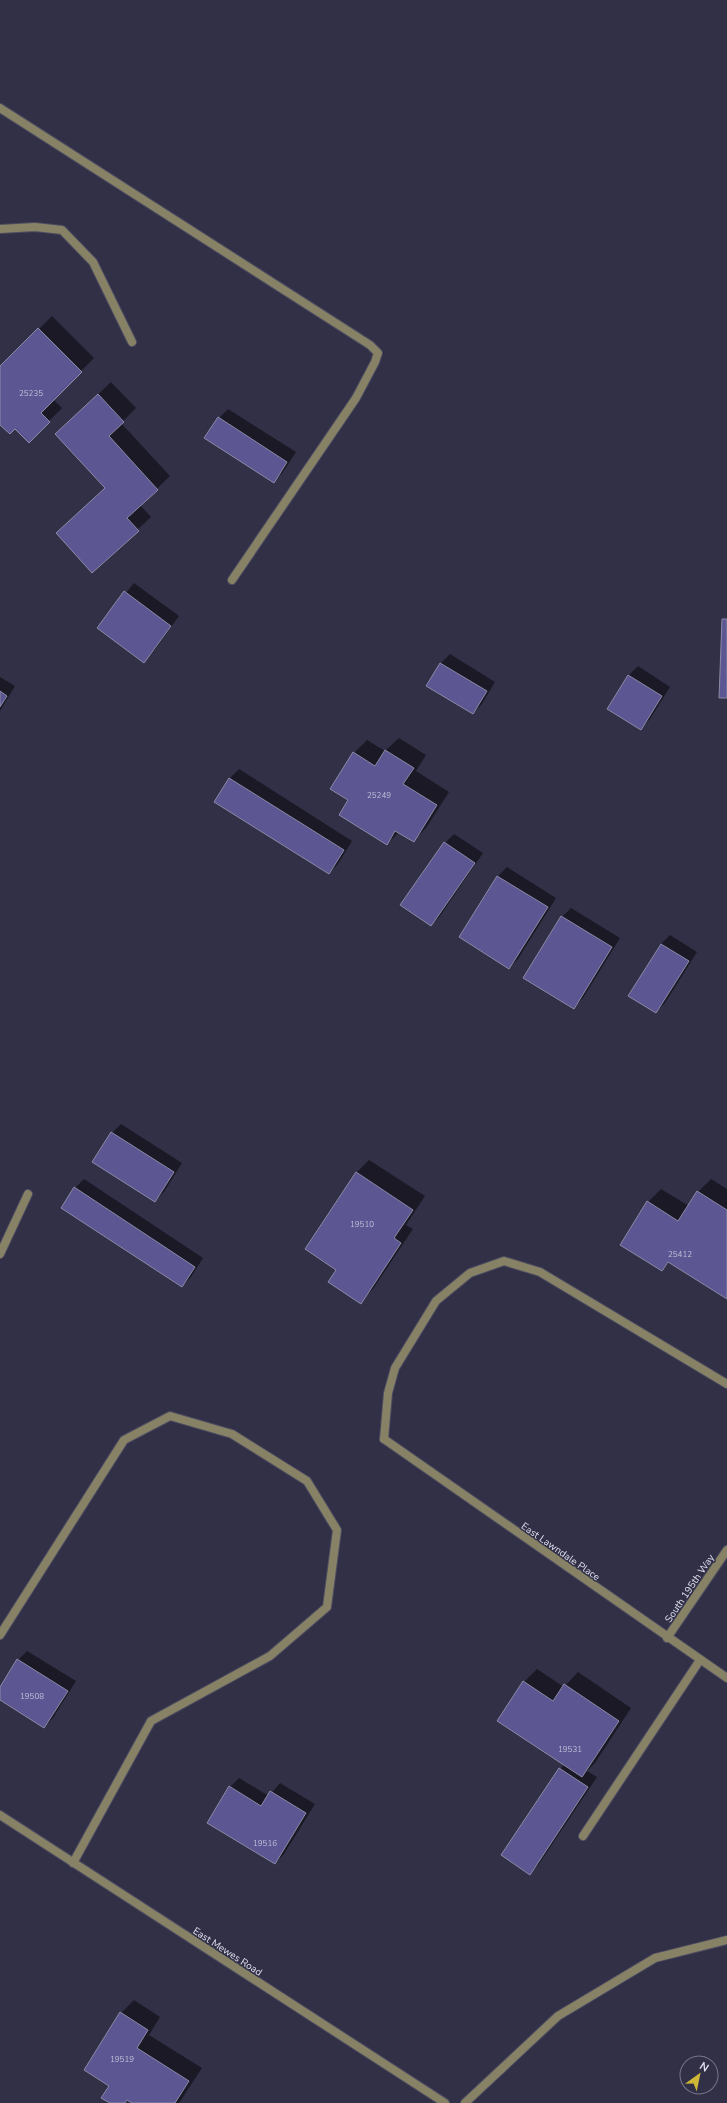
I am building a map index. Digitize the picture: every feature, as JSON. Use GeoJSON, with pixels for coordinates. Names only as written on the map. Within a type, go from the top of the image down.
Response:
{"type":"FeatureCollection","features":[{"type":"Feature","properties":{"kind":"street"},"geometry":{"type":"LineString","coordinates":[[0,108],[370,345],[378,353],[376,362],[356,398],[232,580]]}},
{"type":"Feature","properties":{"kind":"street"},"geometry":{"type":"LineString","coordinates":[[0,229],[35,226],[62,230],[93,262],[132,342]]}},
{"type":"Feature","properties":{"kind":"street"},"geometry":{"type":"LineString","coordinates":[[0,1254],[28,1194]]}},
{"type":"Feature","properties":{"kind":"street","name":"East Lawndale Place"},"geometry":{"type":"LineString","coordinates":[[727,1384],[540,1272],[504,1261],[470,1273],[436,1301],[395,1368],[388,1393],[384,1439],[667,1638],[727,1678]]}},
{"type":"Feature","properties":{"kind":"street"},"geometry":{"type":"LineString","coordinates":[[0,1634],[124,1440],[170,1416],[232,1434],[307,1481],[337,1530],[327,1607],[270,1656],[151,1721],[73,1863]]}},
{"type":"Feature","properties":{"kind":"street","name":"South 195th Way"},"geometry":{"type":"LineString","coordinates":[[667,1638],[727,1550]]}},
{"type":"Feature","properties":{"kind":"street"},"geometry":{"type":"LineString","coordinates":[[583,1836],[700,1660]]}},
{"type":"Feature","properties":{"kind":"street","name":"East Mewes Road"},"geometry":{"type":"LineString","coordinates":[[0,1815],[445,2103]]}},
{"type":"Feature","properties":{"kind":"street"},"geometry":{"type":"LineString","coordinates":[[465,2103],[558,2016],[655,1958],[727,1940]]}},
{"type":"Feature","properties":{"kind":"building"},"geometry":{"type":"Polygon","coordinates":[[[38,328],[82,372],[41,413],[50,422],[29,443],[15,429],[10,434],[0,425],[0,366],[38,328]]]}},
{"type":"Feature","properties":{"kind":"building"},"geometry":{"type":"Polygon","coordinates":[[[98,394],[124,422],[109,436],[158,490],[127,518],[139,531],[92,573],[56,533],[105,488],[55,434],[98,394]]]}},
{"type":"Feature","properties":{"kind":"building"},"geometry":{"type":"Polygon","coordinates":[[[218,417],[287,462],[274,483],[204,438],[218,417]]]}},
{"type":"Feature","properties":{"kind":"building"},"geometry":{"type":"Polygon","coordinates":[[[124,591],[171,626],[144,663],[97,628],[124,591]]]}},
{"type":"Feature","properties":{"kind":"building"},"geometry":{"type":"Polygon","coordinates":[[[722,619],[727,619],[727,698],[719,698],[722,619]]]}},
{"type":"Feature","properties":{"kind":"building"},"geometry":{"type":"Polygon","coordinates":[[[440,663],[487,691],[473,714],[426,686],[440,663]]]}},
{"type":"Feature","properties":{"kind":"building"},"geometry":{"type":"Polygon","coordinates":[[[628,675],[662,696],[641,730],[607,709],[628,675]]]}},
{"type":"Feature","properties":{"kind":"building"},"geometry":{"type":"Polygon","coordinates":[[[0,691],[7,696],[0,707],[0,691]]]}},
{"type":"Feature","properties":{"kind":"building"},"geometry":{"type":"Polygon","coordinates":[[[385,750],[414,768],[403,784],[437,805],[414,842],[395,831],[387,845],[339,815],[348,800],[330,789],[353,752],[375,766],[385,750]]]}},
{"type":"Feature","properties":{"kind":"building"},"geometry":{"type":"Polygon","coordinates":[[[229,778],[344,850],[329,874],[214,802],[229,778]]]}},
{"type":"Feature","properties":{"kind":"building"},"geometry":{"type":"Polygon","coordinates":[[[444,842],[475,863],[431,926],[400,905],[444,842]]]}},
{"type":"Feature","properties":{"kind":"building"},"geometry":{"type":"Polygon","coordinates":[[[497,876],[548,907],[509,969],[459,937],[497,876]]]}},
{"type":"Feature","properties":{"kind":"building"},"geometry":{"type":"Polygon","coordinates":[[[561,916],[612,947],[574,1009],[523,978],[561,916]]]}},
{"type":"Feature","properties":{"kind":"building"},"geometry":{"type":"Polygon","coordinates":[[[661,944],[689,961],[656,1013],[628,996],[661,944]]]}},
{"type":"Feature","properties":{"kind":"building"},"geometry":{"type":"Polygon","coordinates":[[[111,1132],[174,1172],[155,1202],[92,1162],[111,1132]]]}},
{"type":"Feature","properties":{"kind":"building"},"geometry":{"type":"Polygon","coordinates":[[[356,1172],[413,1210],[394,1238],[401,1243],[361,1304],[328,1282],[336,1270],[305,1249],[356,1172]]]}},
{"type":"Feature","properties":{"kind":"building"},"geometry":{"type":"Polygon","coordinates":[[[74,1187],[195,1267],[182,1287],[61,1208],[74,1187]]]}},
{"type":"Feature","properties":{"kind":"building"},"geometry":{"type":"Polygon","coordinates":[[[697,1191],[727,1210],[727,1299],[668,1262],[662,1271],[620,1245],[647,1201],[678,1221],[697,1191]]]}},
{"type":"Feature","properties":{"kind":"building"},"geometry":{"type":"Polygon","coordinates":[[[17,1659],[68,1691],[44,1728],[0,1700],[0,1687],[17,1659]]]}},
{"type":"Feature","properties":{"kind":"building"},"geometry":{"type":"Polygon","coordinates":[[[523,1681],[553,1701],[564,1684],[619,1721],[582,1777],[497,1721],[523,1681]]]}},
{"type":"Feature","properties":{"kind":"building"},"geometry":{"type":"Polygon","coordinates":[[[559,1768],[588,1787],[530,1875],[501,1855],[559,1768]]]}},
{"type":"Feature","properties":{"kind":"building"},"geometry":{"type":"Polygon","coordinates":[[[229,1786],[261,1806],[270,1791],[306,1813],[275,1864],[207,1823],[229,1786]]]}},
{"type":"Feature","properties":{"kind":"building"},"geometry":{"type":"Polygon","coordinates":[[[120,2012],[148,2030],[137,2048],[189,2081],[175,2103],[132,2103],[127,2100],[125,2103],[110,2103],[101,2098],[109,2086],[84,2070],[120,2012]]]}}]}
